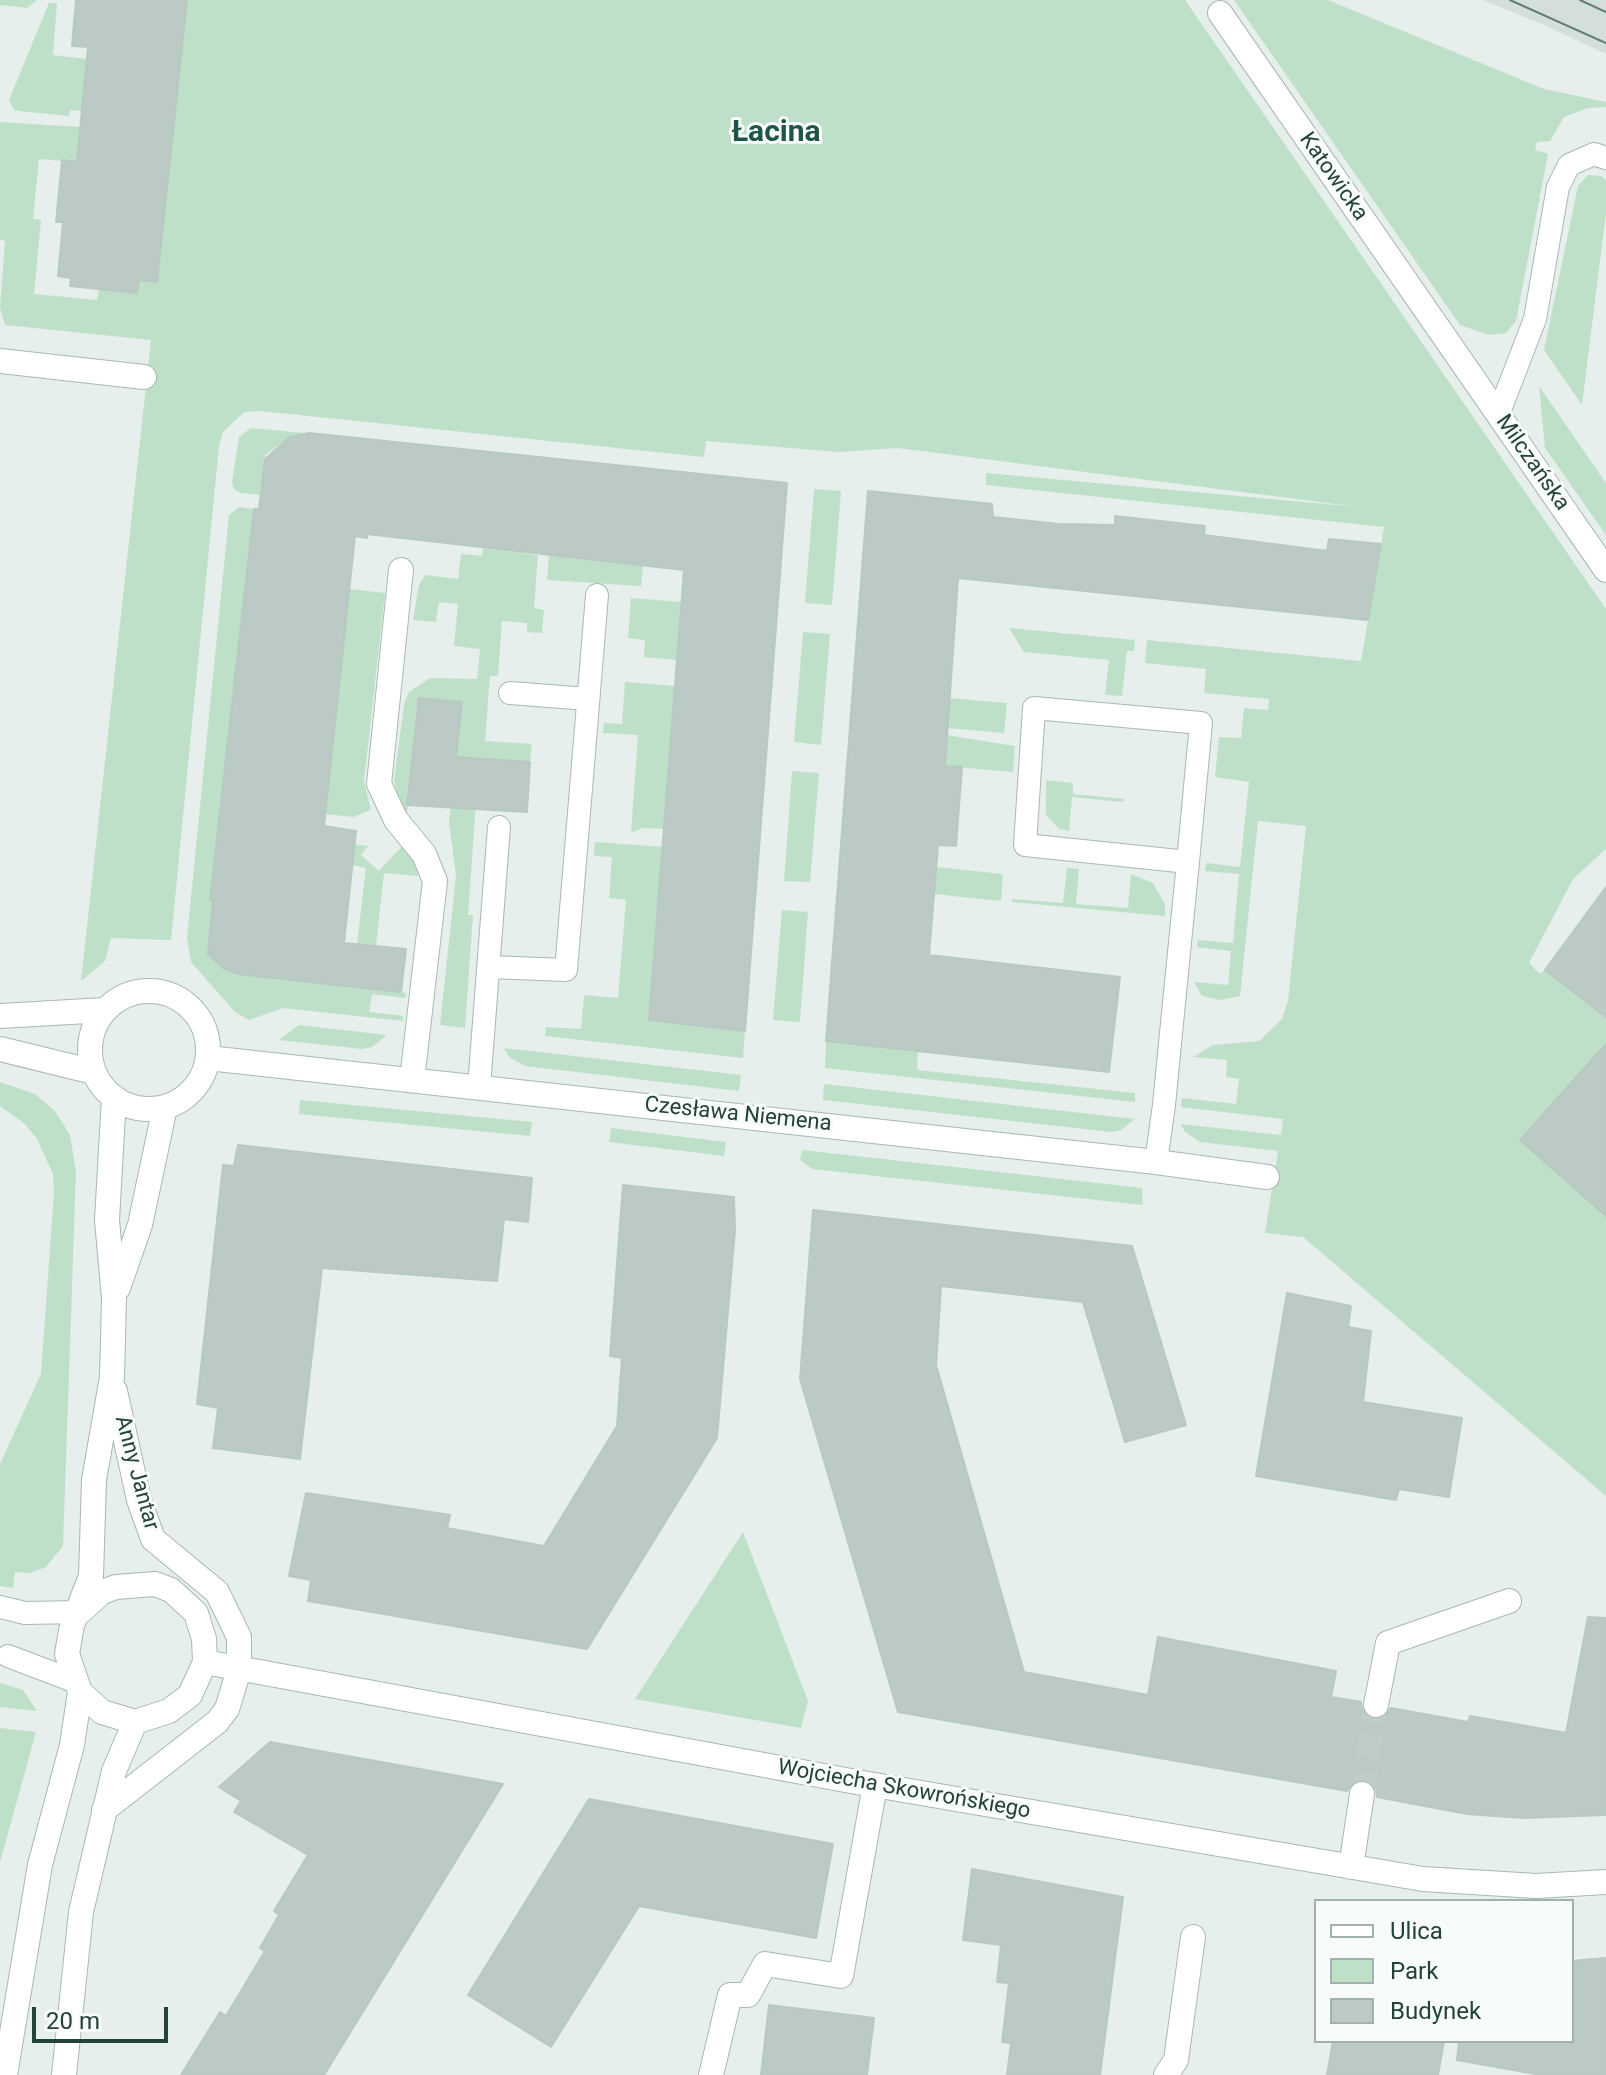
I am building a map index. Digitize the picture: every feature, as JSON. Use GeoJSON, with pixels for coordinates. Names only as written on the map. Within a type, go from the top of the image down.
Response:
{"type":"FeatureCollection","features":[{"type":"Feature","properties":{"kind":"street","name":"Katowicka"},"geometry":{"type":"LineString","coordinates":[[1220,13],[1451,349]]}},
{"type":"Feature","properties":{"kind":"street","name":"Milczańska"},"geometry":{"type":"LineString","coordinates":[[1451,349],[1606,570]]}},
{"type":"Feature","properties":{"kind":"street"},"geometry":{"type":"LineString","coordinates":[[0,361],[144,377]]}},
{"type":"Feature","properties":{"kind":"street"},"geometry":{"type":"LineString","coordinates":[[401,570],[379,784],[396,820],[424,854],[435,881],[412,1080]]}},
{"type":"Feature","properties":{"kind":"street"},"geometry":{"type":"LineString","coordinates":[[0,1016],[105,1010],[134,992],[169,993],[196,1014],[205,1029],[208,1058],[201,1078],[191,1092],[165,1107],[143,1108],[114,1097],[94,1072],[90,1041],[105,1010]]}},
{"type":"Feature","properties":{"kind":"street"},"geometry":{"type":"LineString","coordinates":[[0,1049],[94,1072]]}},
{"type":"Feature","properties":{"kind":"street","name":"Czesława Niemena"},"geometry":{"type":"LineString","coordinates":[[208,1058],[1156,1162],[1267,1177]]}},
{"type":"Feature","properties":{"kind":"street","name":"Anny Jantar"},"geometry":{"type":"LineString","coordinates":[[5,2075],[40,1865],[72,1745],[77,1687],[67,1654],[72,1625],[80,1612],[91,1576],[94,1480],[112,1377],[114,1298],[107,1220],[114,1097]]}},
{"type":"Feature","properties":{"kind":"street","name":"Anny Jantar"},"geometry":{"type":"LineString","coordinates":[[114,1298],[140,1225],[165,1107]]}},
{"type":"Feature","properties":{"kind":"street","name":"Anny Jantar"},"geometry":{"type":"LineString","coordinates":[[104,1810],[217,1722],[227,1709],[239,1670],[239,1637],[217,1592],[153,1539],[139,1500],[112,1377]]}},
{"type":"Feature","properties":{"kind":"street"},"geometry":{"type":"LineString","coordinates":[[77,1687],[102,1712],[135,1722],[169,1711],[190,1695],[205,1662],[196,1613],[171,1590],[155,1584],[116,1587],[102,1592],[80,1612]]}},
{"type":"Feature","properties":{"kind":"street"},"geometry":{"type":"LineString","coordinates":[[1376,1705],[1388,1643],[1509,1601]]}},
{"type":"Feature","properties":{"kind":"street","name":"Wojciecha Skowrońskiego"},"geometry":{"type":"LineString","coordinates":[[205,1662],[875,1785],[1423,1879],[1522,1885],[1606,1882]]}},
{"type":"Feature","properties":{"kind":"street"},"geometry":{"type":"LineString","coordinates":[[64,2075],[81,1912],[114,1771],[135,1722]]}},
{"type":"Feature","properties":{"kind":"street"},"geometry":{"type":"LineString","coordinates":[[711,2075],[730,1995],[748,1995],[765,1964],[841,1976],[875,1785]]}},
{"type":"Feature","properties":{"kind":"street"},"geometry":{"type":"LineString","coordinates":[[1351,1867],[1362,1794]]}},
{"type":"Feature","properties":{"kind":"street"},"geometry":{"type":"LineString","coordinates":[[1166,2075],[1176,2060],[1193,1937]]}},
{"type":"Feature","properties":{"kind":"lane"},"geometry":{"type":"LineString","coordinates":[[1498,415],[1535,319],[1558,187],[1569,165],[1594,154],[1606,158]]}},
{"type":"Feature","properties":{"kind":"lane"},"geometry":{"type":"LineString","coordinates":[[489,967],[566,970],[597,595]]}},
{"type":"Feature","properties":{"kind":"lane"},"geometry":{"type":"LineString","coordinates":[[510,693],[588,699]]}},
{"type":"Feature","properties":{"kind":"lane"},"geometry":{"type":"LineString","coordinates":[[1156,1162],[1188,862],[1201,723],[1034,708],[1025,845],[1188,862]]}},
{"type":"Feature","properties":{"kind":"lane"},"geometry":{"type":"LineString","coordinates":[[479,1087],[499,827]]}},
{"type":"Feature","properties":{"kind":"lane"},"geometry":{"type":"LineString","coordinates":[[0,1607],[25,1613],[80,1612]]}},
{"type":"Feature","properties":{"kind":"lane"},"geometry":{"type":"LineString","coordinates":[[8,1656],[77,1687]]}},
{"type":"Feature","properties":{"kind":"shaded area"},"geometry":{"type":"Polygon","coordinates":[[[1483,0],[1606,0],[1606,54],[1544,25],[1483,0]]]}},
{"type":"Feature","properties":{"kind":"green space"},"geometry":{"type":"Polygon","coordinates":[[[0,0],[37,0],[27,8],[0,5],[0,0]]]}},
{"type":"Feature","properties":{"kind":"green space"},"geometry":{"type":"Polygon","coordinates":[[[187,0],[1185,0],[1606,609],[1606,849],[1573,879],[1529,963],[1540,974],[1545,970],[1606,1017],[1606,1044],[1521,1140],[1606,1216],[1606,1496],[1303,1237],[1265,1233],[1278,1151],[1200,1142],[1185,1132],[1181,1124],[1281,1135],[1283,1119],[1181,1107],[1182,1098],[1236,1104],[1239,1079],[1226,1077],[1227,1060],[1193,1057],[1213,1045],[1259,1041],[1282,1019],[1288,1001],[1306,826],[1258,821],[1240,996],[1220,1000],[1202,996],[1194,982],[1228,985],[1231,951],[1197,947],[1198,940],[1233,943],[1239,874],[1205,871],[1206,863],[1240,867],[1249,782],[1215,777],[1219,737],[1241,738],[1244,708],[1268,710],[1269,699],[1204,693],[1206,669],[1145,663],[1147,640],[1361,661],[1384,527],[986,485],[986,473],[1359,507],[898,448],[839,452],[706,441],[704,457],[260,411],[244,412],[223,432],[219,446],[171,940],[111,938],[105,961],[81,981],[151,340],[5,325],[0,308],[5,241],[0,240],[0,122],[80,127],[77,162],[39,159],[33,219],[41,220],[34,294],[97,300],[99,289],[137,293],[139,280],[157,281],[187,0]]]}},
{"type":"Feature","properties":{"kind":"green space"},"geometry":{"type":"Polygon","coordinates":[[[1234,0],[1328,0],[1544,89],[1606,102],[1606,107],[1588,108],[1564,117],[1550,141],[1537,142],[1535,150],[1548,154],[1516,321],[1506,333],[1489,335],[1460,325],[1234,0]]]}},
{"type":"Feature","properties":{"kind":"green space"},"geometry":{"type":"Polygon","coordinates":[[[49,3],[57,3],[53,55],[87,59],[82,111],[70,110],[69,116],[14,110],[9,100],[49,3]]]}},
{"type":"Feature","properties":{"kind":"green space"},"geometry":{"type":"Polygon","coordinates":[[[1588,175],[1602,176],[1606,181],[1606,213],[1582,405],[1544,350],[1578,186],[1588,175]]]}},
{"type":"Feature","properties":{"kind":"green space"},"geometry":{"type":"Polygon","coordinates":[[[1539,386],[1606,483],[1606,535],[1545,448],[1539,386]]]}},
{"type":"Feature","properties":{"kind":"green space"},"geometry":{"type":"Polygon","coordinates":[[[251,428],[315,434],[290,437],[265,455],[261,495],[241,493],[234,489],[232,482],[239,437],[251,428]]]}},
{"type":"Feature","properties":{"kind":"green space"},"geometry":{"type":"Polygon","coordinates":[[[814,489],[841,491],[832,605],[805,603],[814,489]]]}},
{"type":"Feature","properties":{"kind":"green space"},"geometry":{"type":"Polygon","coordinates":[[[239,507],[254,509],[210,901],[213,901],[210,936],[216,938],[217,962],[238,974],[352,987],[366,868],[352,865],[340,843],[368,846],[361,855],[379,871],[402,846],[414,858],[418,876],[384,873],[376,946],[385,947],[380,990],[406,993],[405,998],[372,994],[369,1012],[403,1016],[403,1021],[283,1008],[249,1020],[235,1012],[191,962],[187,938],[229,515],[239,507]]]}},
{"type":"Feature","properties":{"kind":"green space"},"geometry":{"type":"Polygon","coordinates":[[[483,548],[538,555],[534,608],[544,610],[542,633],[527,632],[527,623],[502,621],[498,676],[490,676],[485,741],[532,744],[530,762],[479,759],[468,915],[473,915],[465,1028],[440,1025],[456,876],[449,822],[462,703],[419,698],[407,813],[399,801],[394,781],[404,704],[409,692],[430,678],[477,679],[480,649],[454,646],[458,604],[439,602],[436,622],[413,620],[419,585],[425,575],[458,579],[461,554],[482,556],[483,548]]]}},
{"type":"Feature","properties":{"kind":"green space"},"geometry":{"type":"Polygon","coordinates":[[[549,555],[643,565],[641,586],[547,580],[549,555]]]}},
{"type":"Feature","properties":{"kind":"green space"},"geometry":{"type":"Polygon","coordinates":[[[349,589],[385,593],[364,781],[371,810],[353,817],[325,814],[349,589]]]}},
{"type":"Feature","properties":{"kind":"green space"},"geometry":{"type":"Polygon","coordinates":[[[631,598],[681,602],[677,660],[644,657],[645,640],[628,638],[631,598]]]}},
{"type":"Feature","properties":{"kind":"green space"},"geometry":{"type":"Polygon","coordinates":[[[1009,628],[1135,640],[1134,651],[1127,651],[1122,696],[1105,695],[1109,660],[1024,652],[1009,628]]]}},
{"type":"Feature","properties":{"kind":"green space"},"geometry":{"type":"Polygon","coordinates":[[[803,632],[830,634],[821,745],[794,742],[803,632]]]}},
{"type":"Feature","properties":{"kind":"green space"},"geometry":{"type":"Polygon","coordinates":[[[625,682],[675,686],[664,829],[642,828],[631,833],[638,735],[603,733],[604,723],[622,724],[625,682]]]}},
{"type":"Feature","properties":{"kind":"green space"},"geometry":{"type":"Polygon","coordinates":[[[949,698],[1007,703],[1004,733],[947,728],[949,698]]]}},
{"type":"Feature","properties":{"kind":"green space"},"geometry":{"type":"Polygon","coordinates":[[[946,735],[1015,746],[1013,772],[944,766],[946,735]]]}},
{"type":"Feature","properties":{"kind":"green space"},"geometry":{"type":"Polygon","coordinates":[[[792,771],[819,773],[810,882],[784,881],[792,771]]]}},
{"type":"Feature","properties":{"kind":"green space"},"geometry":{"type":"Polygon","coordinates":[[[1046,780],[1073,783],[1073,794],[1124,799],[1123,802],[1072,797],[1069,831],[1059,829],[1046,815],[1046,780]]]}},
{"type":"Feature","properties":{"kind":"green space"},"geometry":{"type":"Polygon","coordinates":[[[595,842],[663,847],[649,1020],[745,1031],[743,1058],[545,1036],[546,1027],[581,1029],[584,995],[618,998],[626,900],[609,898],[612,857],[594,856],[595,842]]]}},
{"type":"Feature","properties":{"kind":"green space"},"geometry":{"type":"Polygon","coordinates":[[[936,867],[1003,874],[1001,901],[934,894],[936,867]]]}},
{"type":"Feature","properties":{"kind":"green space"},"geometry":{"type":"Polygon","coordinates":[[[1067,868],[1079,869],[1076,904],[1128,908],[1131,874],[1153,883],[1165,904],[1165,916],[1012,902],[1012,899],[1063,903],[1067,868]]]}},
{"type":"Feature","properties":{"kind":"green space"},"geometry":{"type":"Polygon","coordinates":[[[782,910],[808,912],[800,1022],[773,1020],[782,910]]]}},
{"type":"Feature","properties":{"kind":"green space"},"geometry":{"type":"Polygon","coordinates":[[[299,1025],[387,1035],[372,1047],[362,1049],[279,1040],[299,1025]]]}},
{"type":"Feature","properties":{"kind":"green space"},"geometry":{"type":"Polygon","coordinates":[[[826,1041],[918,1052],[917,1070],[1135,1093],[1135,1102],[825,1068],[826,1041]]]}},
{"type":"Feature","properties":{"kind":"green space"},"geometry":{"type":"Polygon","coordinates":[[[504,1048],[741,1075],[739,1091],[525,1066],[509,1057],[504,1048]]]}},
{"type":"Feature","properties":{"kind":"green space"},"geometry":{"type":"Polygon","coordinates":[[[0,1082],[35,1094],[55,1111],[70,1135],[76,1172],[63,1546],[46,1567],[30,1573],[15,1572],[13,1588],[0,1586],[0,1464],[41,1374],[54,1193],[53,1174],[37,1139],[25,1124],[0,1106],[0,1082]]]}},
{"type":"Feature","properties":{"kind":"green space"},"geometry":{"type":"Polygon","coordinates":[[[824,1084],[1135,1119],[1121,1130],[1111,1132],[823,1100],[824,1084]]]}},
{"type":"Feature","properties":{"kind":"green space"},"geometry":{"type":"Polygon","coordinates":[[[300,1100],[532,1122],[530,1136],[299,1114],[300,1100]]]}},
{"type":"Feature","properties":{"kind":"green space"},"geometry":{"type":"Polygon","coordinates":[[[611,1128],[726,1142],[724,1156],[609,1142],[611,1128]]]}},
{"type":"Feature","properties":{"kind":"green space"},"geometry":{"type":"Polygon","coordinates":[[[802,1150],[1142,1188],[1143,1205],[812,1169],[800,1160],[802,1150]]]}},
{"type":"Feature","properties":{"kind":"green space"},"geometry":{"type":"Polygon","coordinates":[[[743,1532],[808,1701],[801,1728],[635,1699],[743,1532]]]}},
{"type":"Feature","properties":{"kind":"green space"},"geometry":{"type":"Polygon","coordinates":[[[0,1683],[23,1690],[37,1711],[0,1707],[0,1683]]]}},
{"type":"Feature","properties":{"kind":"green space"},"geometry":{"type":"Polygon","coordinates":[[[0,1728],[36,1732],[0,1862],[0,1728]]]}},
{"type":"Feature","properties":{"kind":"building"},"geometry":{"type":"Polygon","coordinates":[[[76,0],[187,0],[157,282],[139,280],[137,293],[70,286],[71,278],[58,276],[63,222],[56,222],[62,160],[77,162],[88,47],[72,46],[76,0]]]}},
{"type":"Feature","properties":{"kind":"building"},"geometry":{"type":"Polygon","coordinates":[[[309,433],[787,483],[745,1031],[649,1020],[684,570],[367,534],[367,538],[355,536],[324,826],[356,831],[344,943],[406,949],[401,992],[238,974],[223,968],[208,954],[213,901],[210,901],[254,509],[259,509],[265,459],[290,437],[309,433]]]}},
{"type":"Feature","properties":{"kind":"building"},"geometry":{"type":"Polygon","coordinates":[[[868,491],[992,504],[993,517],[1059,524],[1115,525],[1115,516],[1205,526],[1204,535],[1327,551],[1329,539],[1381,544],[1368,620],[958,578],[945,766],[962,767],[956,846],[938,845],[929,955],[1120,977],[1109,1072],[826,1041],[868,491]]]}},
{"type":"Feature","properties":{"kind":"building"},"geometry":{"type":"Polygon","coordinates":[[[419,698],[462,702],[456,757],[530,762],[527,812],[407,805],[419,698]]]}},
{"type":"Feature","properties":{"kind":"building"},"geometry":{"type":"Polygon","coordinates":[[[1606,887],[1606,1017],[1545,970],[1606,887]]]}},
{"type":"Feature","properties":{"kind":"building"},"geometry":{"type":"Polygon","coordinates":[[[1606,1044],[1606,1216],[1520,1140],[1606,1044]]]}},
{"type":"Feature","properties":{"kind":"building"},"geometry":{"type":"Polygon","coordinates":[[[238,1145],[532,1178],[528,1222],[504,1219],[497,1281],[322,1268],[300,1459],[213,1448],[218,1408],[197,1404],[223,1165],[234,1166],[238,1145]]]}},
{"type":"Feature","properties":{"kind":"building"},"geometry":{"type":"Polygon","coordinates":[[[623,1185],[734,1197],[735,1230],[717,1438],[587,1649],[308,1601],[311,1580],[289,1576],[306,1493],[450,1515],[447,1528],[544,1546],[617,1426],[622,1358],[610,1356],[623,1185]]]}},
{"type":"Feature","properties":{"kind":"building"},"geometry":{"type":"Polygon","coordinates":[[[813,1210],[1132,1246],[1186,1425],[1125,1442],[1083,1302],[941,1286],[936,1365],[1024,1672],[1148,1695],[1158,1637],[1336,1671],[1331,1697],[1361,1702],[1362,1711],[1372,1719],[1382,1719],[1391,1708],[1468,1722],[1470,1716],[1566,1733],[1588,1617],[1606,1618],[1606,1815],[1524,1818],[1467,1814],[1377,1797],[1376,1788],[1365,1779],[1356,1780],[1347,1791],[898,1712],[800,1379],[813,1210]]]}},
{"type":"Feature","properties":{"kind":"building"},"geometry":{"type":"Polygon","coordinates":[[[1287,1293],[1351,1306],[1348,1327],[1371,1331],[1363,1402],[1462,1418],[1449,1497],[1399,1489],[1396,1500],[1256,1476],[1287,1293]]]}},
{"type":"Feature","properties":{"kind":"building"},"geometry":{"type":"Polygon","coordinates":[[[270,1742],[503,1784],[324,2075],[181,2075],[220,2012],[226,2016],[265,1951],[260,1948],[279,1915],[274,1911],[308,1855],[234,1812],[241,1801],[219,1787],[270,1742]]]}},
{"type":"Feature","properties":{"kind":"building"},"geometry":{"type":"Polygon","coordinates":[[[589,1799],[833,1844],[816,1938],[639,1906],[551,2047],[468,1995],[589,1799]]]}},
{"type":"Feature","properties":{"kind":"building"},"geometry":{"type":"Polygon","coordinates":[[[972,1869],[1123,1897],[1100,2075],[1007,2075],[1011,2043],[1002,2042],[1009,1983],[997,1982],[1001,1945],[963,1940],[972,1869]]]}},
{"type":"Feature","properties":{"kind":"building"},"geometry":{"type":"Polygon","coordinates":[[[1606,1958],[1606,2075],[1541,2075],[1457,2060],[1459,2043],[1574,2043],[1574,1961],[1606,1958]]]}},
{"type":"Feature","properties":{"kind":"building"},"geometry":{"type":"Polygon","coordinates":[[[769,2005],[874,2018],[867,2075],[761,2075],[769,2005]]]}},
{"type":"Feature","properties":{"kind":"building"},"geometry":{"type":"Polygon","coordinates":[[[1333,2043],[1444,2043],[1438,2075],[1327,2075],[1333,2043]]]}},
{"type":"Feature","properties":{"kind":"tunnel"},"geometry":{"type":"LineString","coordinates":[[1362,1794],[1376,1705]]}},
{"type":"Feature","properties":{"kind":"tram line"},"geometry":{"type":"LineString","coordinates":[[1510,0],[1606,43]]}},
{"type":"Feature","properties":{"kind":"tram line"},"geometry":{"type":"LineString","coordinates":[[1580,0],[1606,12]]}},
{"type":"Feature","properties":{"kind":"district","name":"Łacina"},"geometry":{"type":"Point","coordinates":[776,133]}}]}
